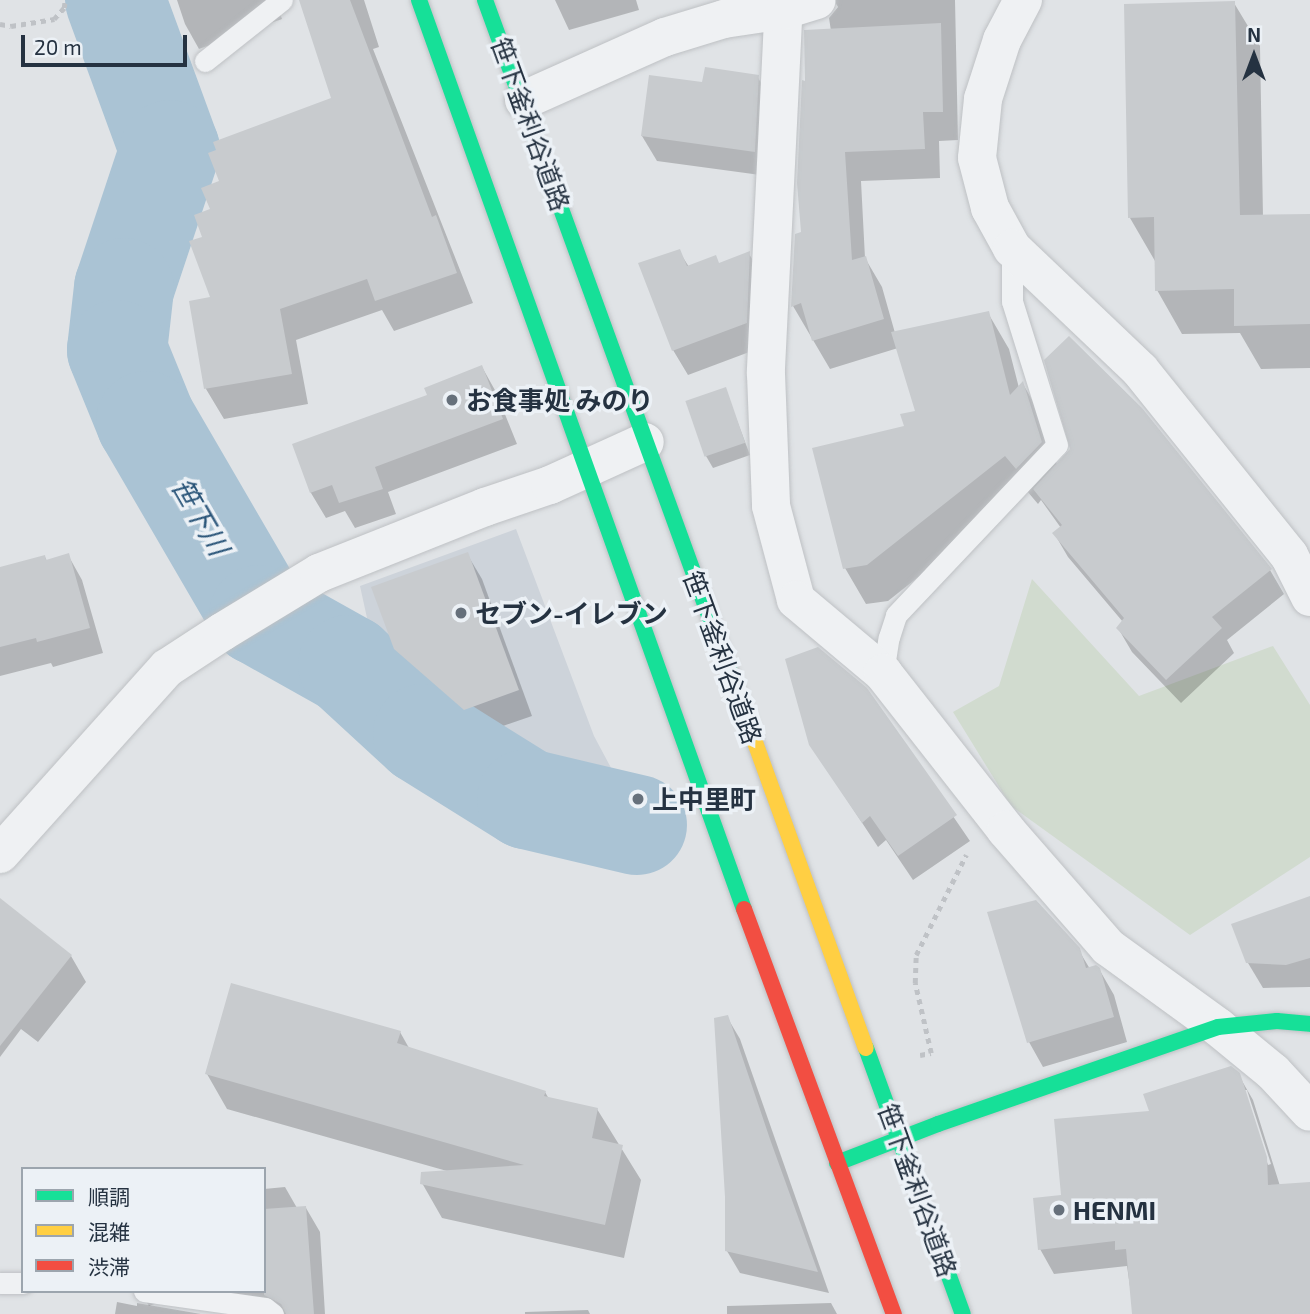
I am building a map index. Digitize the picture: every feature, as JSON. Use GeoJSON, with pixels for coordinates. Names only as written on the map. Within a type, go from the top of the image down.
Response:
{"type":"FeatureCollection","features":[{"type":"Feature","properties":{"kind":"street"},"geometry":{"type":"LineString","coordinates":[[419,0],[837,1163],[894,1314]]}},
{"type":"Feature","properties":{"kind":"street","name":"笹下釜利谷道路"},"geometry":{"type":"LineString","coordinates":[[485,0],[524,100],[645,442],[963,1314]]}},
{"type":"Feature","properties":{"kind":"street"},"geometry":{"type":"LineString","coordinates":[[1023,0],[1002,40],[984,99],[977,158],[990,208],[1012,248],[1140,370],[1289,555],[1310,597]]}},
{"type":"Feature","properties":{"kind":"street"},"geometry":{"type":"LineString","coordinates":[[524,100],[665,37],[724,19],[795,3],[766,374],[771,506],[796,600],[883,673],[1006,830],[1108,947],[1218,1027],[1273,1072],[1310,1112]]}},
{"type":"Feature","properties":{"kind":"street"},"geometry":{"type":"LineString","coordinates":[[0,854],[167,668],[222,632],[319,573],[485,507],[550,485],[645,442]]}},
{"type":"Feature","properties":{"kind":"street"},"geometry":{"type":"LineString","coordinates":[[837,1163],[937,1124],[1218,1027],[1277,1021],[1310,1024]]}},
{"type":"Feature","properties":{"kind":"lane"},"geometry":{"type":"LineString","coordinates":[[205,61],[282,0]]}},
{"type":"Feature","properties":{"kind":"lane"},"geometry":{"type":"LineString","coordinates":[[883,673],[888,637],[896,615],[1057,446],[1012,301],[1012,248]]}},
{"type":"Feature","properties":{"kind":"lane"},"geometry":{"type":"LineString","coordinates":[[0,1283],[21,1283]]}},
{"type":"Feature","properties":{"kind":"lane"},"geometry":{"type":"LineString","coordinates":[[158,1293],[265,1308],[273,1314]]}},
{"type":"Feature","properties":{"kind":"path"},"geometry":{"type":"LineString","coordinates":[[0,24],[11,26],[54,19],[64,8],[65,0]]}},
{"type":"Feature","properties":{"kind":"path"},"geometry":{"type":"LineString","coordinates":[[912,1057],[931,1053],[915,983],[916,955],[940,901],[991,808]]}},
{"type":"Feature","properties":{"kind":"shaded area"},"geometry":{"type":"Polygon","coordinates":[[[516,529],[594,736],[617,779],[587,780],[500,748],[374,650],[360,586],[516,529]]]}},
{"type":"Feature","properties":{"kind":"shaded area"},"geometry":{"type":"Polygon","coordinates":[[[1032,579],[1139,696],[1273,646],[1310,705],[1310,857],[1190,935],[1011,806],[953,712],[999,686],[1032,579]]]}},
{"type":"Feature","properties":{"kind":"building"},"geometry":{"type":"Polygon","coordinates":[[[299,0],[350,0],[432,217],[436,215],[457,273],[375,301],[367,279],[280,309],[292,374],[204,389],[189,301],[210,297],[189,241],[202,237],[194,215],[210,209],[201,188],[219,181],[208,153],[216,150],[213,142],[331,98],[299,0]]]}},
{"type":"Feature","properties":{"kind":"building"},"geometry":{"type":"Polygon","coordinates":[[[1235,1],[1240,215],[1310,214],[1310,324],[1234,326],[1234,289],[1155,291],[1154,217],[1128,218],[1124,4],[1235,1]]]}},
{"type":"Feature","properties":{"kind":"building"},"geometry":{"type":"Polygon","coordinates":[[[941,23],[943,112],[923,112],[925,149],[845,152],[852,260],[866,256],[884,319],[812,341],[801,303],[791,307],[795,234],[801,232],[797,183],[802,80],[805,81],[804,30],[941,23]]]}},
{"type":"Feature","properties":{"kind":"building"},"geometry":{"type":"Polygon","coordinates":[[[705,67],[759,75],[755,152],[641,136],[649,75],[702,82],[705,67]]]}},
{"type":"Feature","properties":{"kind":"building"},"geometry":{"type":"Polygon","coordinates":[[[680,249],[687,266],[716,255],[719,263],[750,251],[747,323],[672,351],[638,263],[680,249]]]}},
{"type":"Feature","properties":{"kind":"building"},"geometry":{"type":"Polygon","coordinates":[[[989,311],[1010,395],[1023,381],[1042,442],[1016,469],[1005,456],[867,565],[843,569],[812,448],[904,426],[900,414],[915,411],[891,332],[989,311]]]}},
{"type":"Feature","properties":{"kind":"building"},"geometry":{"type":"Polygon","coordinates":[[[1069,336],[1142,408],[1272,569],[1212,617],[1222,628],[1166,680],[1116,628],[1124,618],[1052,533],[1062,525],[1033,489],[1070,449],[1044,360],[1069,336]]]}},
{"type":"Feature","properties":{"kind":"building"},"geometry":{"type":"Polygon","coordinates":[[[482,365],[503,419],[375,467],[383,489],[339,503],[332,485],[310,493],[292,444],[427,395],[424,388],[482,365]]]}},
{"type":"Feature","properties":{"kind":"building"},"geometry":{"type":"Polygon","coordinates":[[[726,387],[745,443],[705,457],[685,401],[726,387]]]}},
{"type":"Feature","properties":{"kind":"building"},"geometry":{"type":"Polygon","coordinates":[[[468,552],[519,690],[464,710],[394,649],[371,587],[468,552]]]}},
{"type":"Feature","properties":{"kind":"building"},"geometry":{"type":"Polygon","coordinates":[[[69,553],[90,628],[37,642],[36,638],[0,647],[0,567],[45,555],[46,560],[69,553]]]}},
{"type":"Feature","properties":{"kind":"building"},"geometry":{"type":"Polygon","coordinates":[[[818,647],[867,688],[957,815],[898,856],[870,816],[862,823],[809,745],[785,659],[818,647]]]}},
{"type":"Feature","properties":{"kind":"building"},"geometry":{"type":"Polygon","coordinates":[[[1310,896],[1310,958],[1286,965],[1246,963],[1231,924],[1310,896]]]}},
{"type":"Feature","properties":{"kind":"building"},"geometry":{"type":"Polygon","coordinates":[[[0,898],[72,955],[0,1046],[0,898]]]}},
{"type":"Feature","properties":{"kind":"building"},"geometry":{"type":"Polygon","coordinates":[[[1036,900],[1080,948],[1086,968],[1096,965],[1100,968],[1114,1017],[1027,1043],[987,912],[1036,900]]]}},
{"type":"Feature","properties":{"kind":"building"},"geometry":{"type":"Polygon","coordinates":[[[231,983],[401,1031],[397,1043],[546,1091],[544,1096],[598,1108],[592,1138],[623,1145],[605,1225],[420,1184],[421,1172],[524,1165],[205,1074],[231,983]]]}},
{"type":"Feature","properties":{"kind":"building"},"geometry":{"type":"Polygon","coordinates":[[[728,1015],[818,1272],[725,1251],[725,1197],[714,1018],[728,1015]]]}},
{"type":"Feature","properties":{"kind":"building"},"geometry":{"type":"Polygon","coordinates":[[[1231,1066],[1240,1073],[1267,1157],[1268,1185],[1310,1182],[1310,1314],[1132,1314],[1126,1249],[1115,1250],[1115,1241],[1038,1250],[1033,1198],[1061,1195],[1054,1119],[1149,1111],[1143,1094],[1231,1066]]]}},
{"type":"Feature","properties":{"kind":"building"},"geometry":{"type":"Polygon","coordinates":[[[306,1206],[314,1314],[286,1314],[281,1304],[264,1295],[266,1209],[306,1206]]]}},
{"type":"Feature","properties":{"kind":"waterway","name":"笹下川"},"geometry":{"type":"LineString","coordinates":[[115,0],[170,150],[124,288],[117,350],[146,421],[259,615],[348,665],[423,734],[527,799],[637,825]]}},
{"type":"Feature","properties":{"kind":"traffic: fast"},"geometry":{"type":"LineString","coordinates":[[419,0],[744,909]]}},
{"type":"Feature","properties":{"kind":"traffic: fast"},"geometry":{"type":"LineString","coordinates":[[485,0],[735,687]]}},
{"type":"Feature","properties":{"kind":"traffic: fast"},"geometry":{"type":"LineString","coordinates":[[837,1163],[938,1124],[1218,1027],[1277,1021],[1310,1024]]}},
{"type":"Feature","properties":{"kind":"traffic: fast"},"geometry":{"type":"LineString","coordinates":[[866,1048],[963,1314]]}},
{"type":"Feature","properties":{"kind":"traffic: slow"},"geometry":{"type":"LineString","coordinates":[[735,687],[866,1048]]}},
{"type":"Feature","properties":{"kind":"traffic: jam"},"geometry":{"type":"LineString","coordinates":[[744,909],[894,1314]]}},
{"type":"Feature","properties":{"kind":"place","name":"お食事処 みのり"},"geometry":{"type":"Point","coordinates":[452,400]}},
{"type":"Feature","properties":{"kind":"place","name":"セブン-イレブン"},"geometry":{"type":"Point","coordinates":[461,613]}},
{"type":"Feature","properties":{"kind":"place","name":"上中里町"},"geometry":{"type":"Point","coordinates":[638,799]}},
{"type":"Feature","properties":{"kind":"place","name":"HENMI"},"geometry":{"type":"Point","coordinates":[1059,1210]}}]}
